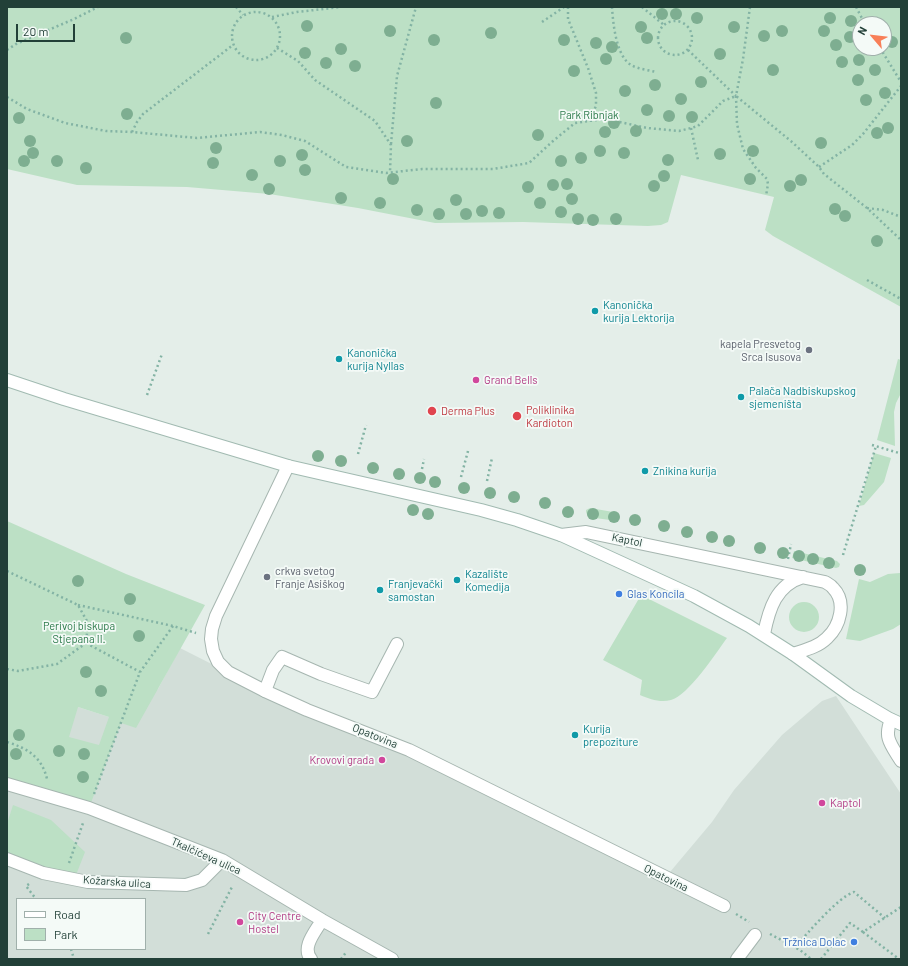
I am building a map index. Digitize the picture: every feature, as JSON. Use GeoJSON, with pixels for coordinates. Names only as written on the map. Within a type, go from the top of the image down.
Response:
{"type":"FeatureCollection","features":[{"type":"Feature","properties":{"kind":"street"},"geometry":{"type":"LineString","coordinates":[[7,380],[64,399],[288,466],[480,510],[517,520],[561,535],[694,596],[764,634],[851,696],[896,722],[888,728],[887,735],[901,761]]}},
{"type":"Feature","properties":{"kind":"street","name":"Opatovina"},"geometry":{"type":"LineString","coordinates":[[288,466],[220,605],[212,629],[211,640],[213,651],[218,662],[228,672],[265,691],[409,750],[724,906]]}},
{"type":"Feature","properties":{"kind":"street","name":"Kaptol"},"geometry":{"type":"LineString","coordinates":[[561,535],[586,532],[825,582],[833,588],[840,601],[841,614],[836,627],[828,638],[815,647],[793,654]]}},
{"type":"Feature","properties":{"kind":"street"},"geometry":{"type":"LineString","coordinates":[[764,634],[768,614],[777,596],[788,584],[803,577]]}},
{"type":"Feature","properties":{"kind":"street"},"geometry":{"type":"LineString","coordinates":[[265,691],[273,670],[282,657],[321,674],[372,692],[397,644]]}},
{"type":"Feature","properties":{"kind":"street","name":"Tkalčićeva ulica"},"geometry":{"type":"LineString","coordinates":[[7,784],[89,808],[222,860],[241,870],[322,920],[392,959]]}},
{"type":"Feature","properties":{"kind":"street","name":"Kožarska ulica"},"geometry":{"type":"LineString","coordinates":[[7,859],[43,873],[88,882],[186,885],[202,880],[222,860]]}},
{"type":"Feature","properties":{"kind":"street"},"geometry":{"type":"LineString","coordinates":[[311,959],[307,953],[307,947],[322,920]]}},
{"type":"Feature","properties":{"kind":"street"},"geometry":{"type":"LineString","coordinates":[[737,959],[756,935]]}},
{"type":"Feature","properties":{"kind":"path"},"geometry":{"type":"LineString","coordinates":[[7,50],[16,44],[98,7]]}},
{"type":"Feature","properties":{"kind":"path"},"geometry":{"type":"LineString","coordinates":[[236,7],[243,15]]}},
{"type":"Feature","properties":{"kind":"path"},"geometry":{"type":"LineString","coordinates":[[271,17],[297,12],[341,7]]}},
{"type":"Feature","properties":{"kind":"path"},"geometry":{"type":"LineString","coordinates":[[390,172],[397,76],[416,7]]}},
{"type":"Feature","properties":{"kind":"path"},"geometry":{"type":"LineString","coordinates":[[542,22],[564,7]]}},
{"type":"Feature","properties":{"kind":"path"},"geometry":{"type":"LineString","coordinates":[[568,7],[568,19],[588,68],[596,94],[596,106],[589,121]]}},
{"type":"Feature","properties":{"kind":"path"},"geometry":{"type":"LineString","coordinates":[[612,7],[613,23],[624,58],[632,66],[656,72]]}},
{"type":"Feature","properties":{"kind":"path"},"geometry":{"type":"LineString","coordinates":[[642,7],[664,24]]}},
{"type":"Feature","properties":{"kind":"path"},"geometry":{"type":"LineString","coordinates":[[750,7],[736,96],[737,124],[743,149],[756,168],[767,179],[768,184],[766,196]]}},
{"type":"Feature","properties":{"kind":"path"},"geometry":{"type":"LineString","coordinates":[[856,7],[861,16]]}},
{"type":"Feature","properties":{"kind":"path"},"geometry":{"type":"LineString","coordinates":[[250,12],[265,13],[271,17],[279,28],[280,42],[272,55],[257,60],[248,59],[241,55],[233,45],[232,34],[234,27],[243,15],[250,12]]}},
{"type":"Feature","properties":{"kind":"path"},"geometry":{"type":"LineString","coordinates":[[674,21],[684,23],[688,26],[691,31],[692,41],[688,50],[678,55],[667,54],[662,50],[658,40],[660,29],[664,24],[674,21]]}},
{"type":"Feature","properties":{"kind":"path"},"geometry":{"type":"LineString","coordinates":[[132,132],[143,114],[233,45]]}},
{"type":"Feature","properties":{"kind":"path"},"geometry":{"type":"LineString","coordinates":[[277,48],[298,61],[315,80],[375,121],[391,145]]}},
{"type":"Feature","properties":{"kind":"path"},"geometry":{"type":"LineString","coordinates":[[688,50],[736,96],[792,142],[819,167],[824,174],[867,208],[901,240]]}},
{"type":"Feature","properties":{"kind":"path"},"geometry":{"type":"LineString","coordinates":[[885,56],[901,82]]}},
{"type":"Feature","properties":{"kind":"path"},"geometry":{"type":"LineString","coordinates":[[819,167],[852,144],[863,134],[901,86]]}},
{"type":"Feature","properties":{"kind":"path"},"geometry":{"type":"LineString","coordinates":[[7,97],[27,109],[65,124],[106,131],[197,138],[260,132],[305,141],[346,167],[390,172],[422,169],[493,169],[529,163],[575,123],[589,121],[606,119],[647,128],[679,131],[698,126],[723,101],[736,96]]}},
{"type":"Feature","properties":{"kind":"path"},"geometry":{"type":"LineString","coordinates":[[691,128],[698,160]]}},
{"type":"Feature","properties":{"kind":"path"},"geometry":{"type":"LineString","coordinates":[[867,208],[883,210],[901,217]]}},
{"type":"Feature","properties":{"kind":"path"},"geometry":{"type":"LineString","coordinates":[[867,280],[901,300]]}},
{"type":"Feature","properties":{"kind":"path"},"geometry":{"type":"LineString","coordinates":[[147,395],[162,354]]}},
{"type":"Feature","properties":{"kind":"path"},"geometry":{"type":"LineString","coordinates":[[358,454],[366,425]]}},
{"type":"Feature","properties":{"kind":"path"},"geometry":{"type":"LineString","coordinates":[[872,445],[899,453]]}},
{"type":"Feature","properties":{"kind":"path"},"geometry":{"type":"LineString","coordinates":[[843,555],[876,446]]}},
{"type":"Feature","properties":{"kind":"path"},"geometry":{"type":"LineString","coordinates":[[461,477],[468,451]]}},
{"type":"Feature","properties":{"kind":"path"},"geometry":{"type":"LineString","coordinates":[[487,481],[492,458]]}},
{"type":"Feature","properties":{"kind":"path"},"geometry":{"type":"LineString","coordinates":[[422,469],[424,459]]}},
{"type":"Feature","properties":{"kind":"path"},"geometry":{"type":"LineString","coordinates":[[787,562],[791,544]]}},
{"type":"Feature","properties":{"kind":"path"},"geometry":{"type":"LineString","coordinates":[[7,571],[78,605],[173,626],[211,640]]}},
{"type":"Feature","properties":{"kind":"path"},"geometry":{"type":"LineString","coordinates":[[7,669],[18,671],[57,664],[86,643],[88,623],[78,605]]}},
{"type":"Feature","properties":{"kind":"path"},"geometry":{"type":"LineString","coordinates":[[64,877],[140,672],[173,626]]}},
{"type":"Feature","properties":{"kind":"path"},"geometry":{"type":"LineString","coordinates":[[86,643],[140,672]]}},
{"type":"Feature","properties":{"kind":"path"},"geometry":{"type":"LineString","coordinates":[[7,742],[27,750],[40,760],[46,777],[48,796]]}},
{"type":"Feature","properties":{"kind":"path"},"geometry":{"type":"LineString","coordinates":[[208,934],[222,904],[241,870]]}},
{"type":"Feature","properties":{"kind":"path"},"geometry":{"type":"LineString","coordinates":[[795,947],[824,915],[848,894],[854,892],[885,918]]}},
{"type":"Feature","properties":{"kind":"path"},"geometry":{"type":"LineString","coordinates":[[863,932],[901,908]]}},
{"type":"Feature","properties":{"kind":"path"},"geometry":{"type":"LineString","coordinates":[[821,959],[850,923],[898,959]]}},
{"type":"Feature","properties":{"kind":"path"},"geometry":{"type":"LineString","coordinates":[[800,950],[811,959]]}},
{"type":"Feature","properties":{"kind":"path"},"geometry":{"type":"LineString","coordinates":[[342,959],[347,951]]}},
{"type":"Feature","properties":{"kind":"shaded area"},"geometry":{"type":"Polygon","coordinates":[[[180,648],[265,691],[498,790],[670,872],[712,822],[734,790],[782,735],[822,701],[836,696],[901,794],[901,959],[7,959],[7,688],[109,717],[158,689],[180,648]]]}},
{"type":"Feature","properties":{"kind":"green space","name":"Park Ribnjak"},"geometry":{"type":"Polygon","coordinates":[[[7,7],[901,7],[901,307],[773,236],[765,230],[774,197],[681,175],[668,222],[661,225],[648,226],[523,222],[435,223],[358,208],[269,194],[187,187],[77,185],[7,169],[7,7]]]}},
{"type":"Feature","properties":{"kind":"green space"},"geometry":{"type":"Polygon","coordinates":[[[898,359],[901,360],[901,393],[896,403],[894,412],[895,446],[877,440],[898,359]]]}},
{"type":"Feature","properties":{"kind":"green space"},"geometry":{"type":"Polygon","coordinates":[[[874,453],[891,458],[884,482],[864,505],[859,506],[874,453]]]}},
{"type":"Feature","properties":{"kind":"green space"},"geometry":{"type":"Polygon","coordinates":[[[590,508],[619,513],[617,521],[588,517],[586,510],[590,508]]]}},
{"type":"Feature","properties":{"kind":"green space","name":"Perivoj biskupa Stjepana II."},"geometry":{"type":"Polygon","coordinates":[[[7,521],[126,574],[205,605],[136,728],[121,723],[89,808],[7,784],[7,521]],[[78,707],[69,737],[99,745],[109,717],[78,707]]]}},
{"type":"Feature","properties":{"kind":"green space"},"geometry":{"type":"Polygon","coordinates":[[[794,551],[837,561],[840,564],[839,567],[836,568],[792,558],[794,551]]]}},
{"type":"Feature","properties":{"kind":"green space"},"geometry":{"type":"Polygon","coordinates":[[[900,573],[901,624],[893,629],[860,641],[846,639],[859,579],[870,582],[888,574],[900,573]]]}},
{"type":"Feature","properties":{"kind":"green space"},"geometry":{"type":"Polygon","coordinates":[[[641,595],[727,638],[693,683],[678,697],[671,700],[659,701],[640,695],[642,680],[603,660],[641,595]]]}},
{"type":"Feature","properties":{"kind":"green space"},"geometry":{"type":"Polygon","coordinates":[[[804,602],[815,606],[819,617],[815,628],[804,632],[793,628],[789,617],[793,606],[804,602]]]}},
{"type":"Feature","properties":{"kind":"green space"},"geometry":{"type":"Polygon","coordinates":[[[13,805],[51,820],[85,852],[76,875],[43,867],[7,854],[7,824],[13,805]]]}},
{"type":"Feature","properties":{"kind":"place","name":"Kanonička kurija Lektorija"},"geometry":{"type":"Point","coordinates":[595,311]}},
{"type":"Feature","properties":{"kind":"place","name":"kapela Presvetog Srca Isusova"},"geometry":{"type":"Point","coordinates":[809,350]}},
{"type":"Feature","properties":{"kind":"place","name":"Kanonička kurija Nyllas"},"geometry":{"type":"Point","coordinates":[339,359]}},
{"type":"Feature","properties":{"kind":"place","name":"Grand Bells"},"geometry":{"type":"Point","coordinates":[476,380]}},
{"type":"Feature","properties":{"kind":"place","name":"Palača Nadbiskupskog sjemeništa"},"geometry":{"type":"Point","coordinates":[741,397]}},
{"type":"Feature","properties":{"kind":"place","name":"Derma Plus"},"geometry":{"type":"Point","coordinates":[432,411]}},
{"type":"Feature","properties":{"kind":"place","name":"Poliklinika Kardioton"},"geometry":{"type":"Point","coordinates":[517,416]}},
{"type":"Feature","properties":{"kind":"place","name":"Znikina kurija"},"geometry":{"type":"Point","coordinates":[645,471]}},
{"type":"Feature","properties":{"kind":"place","name":"crkva svetog Franje Asiškog"},"geometry":{"type":"Point","coordinates":[267,577]}},
{"type":"Feature","properties":{"kind":"place","name":"Kazalište Komedija"},"geometry":{"type":"Point","coordinates":[457,580]}},
{"type":"Feature","properties":{"kind":"place","name":"Franjevački samostan"},"geometry":{"type":"Point","coordinates":[380,590]}},
{"type":"Feature","properties":{"kind":"place","name":"Glas Koncila"},"geometry":{"type":"Point","coordinates":[619,594]}},
{"type":"Feature","properties":{"kind":"place","name":"Kurija prepoziture"},"geometry":{"type":"Point","coordinates":[575,735]}},
{"type":"Feature","properties":{"kind":"place","name":"Krovovi grada"},"geometry":{"type":"Point","coordinates":[382,760]}},
{"type":"Feature","properties":{"kind":"place","name":"Kaptol"},"geometry":{"type":"Point","coordinates":[822,803]}},
{"type":"Feature","properties":{"kind":"place","name":"City Centre Hostel"},"geometry":{"type":"Point","coordinates":[240,922]}},
{"type":"Feature","properties":{"kind":"place","name":"Tržnica Dolac"},"geometry":{"type":"Point","coordinates":[854,942]}}]}
